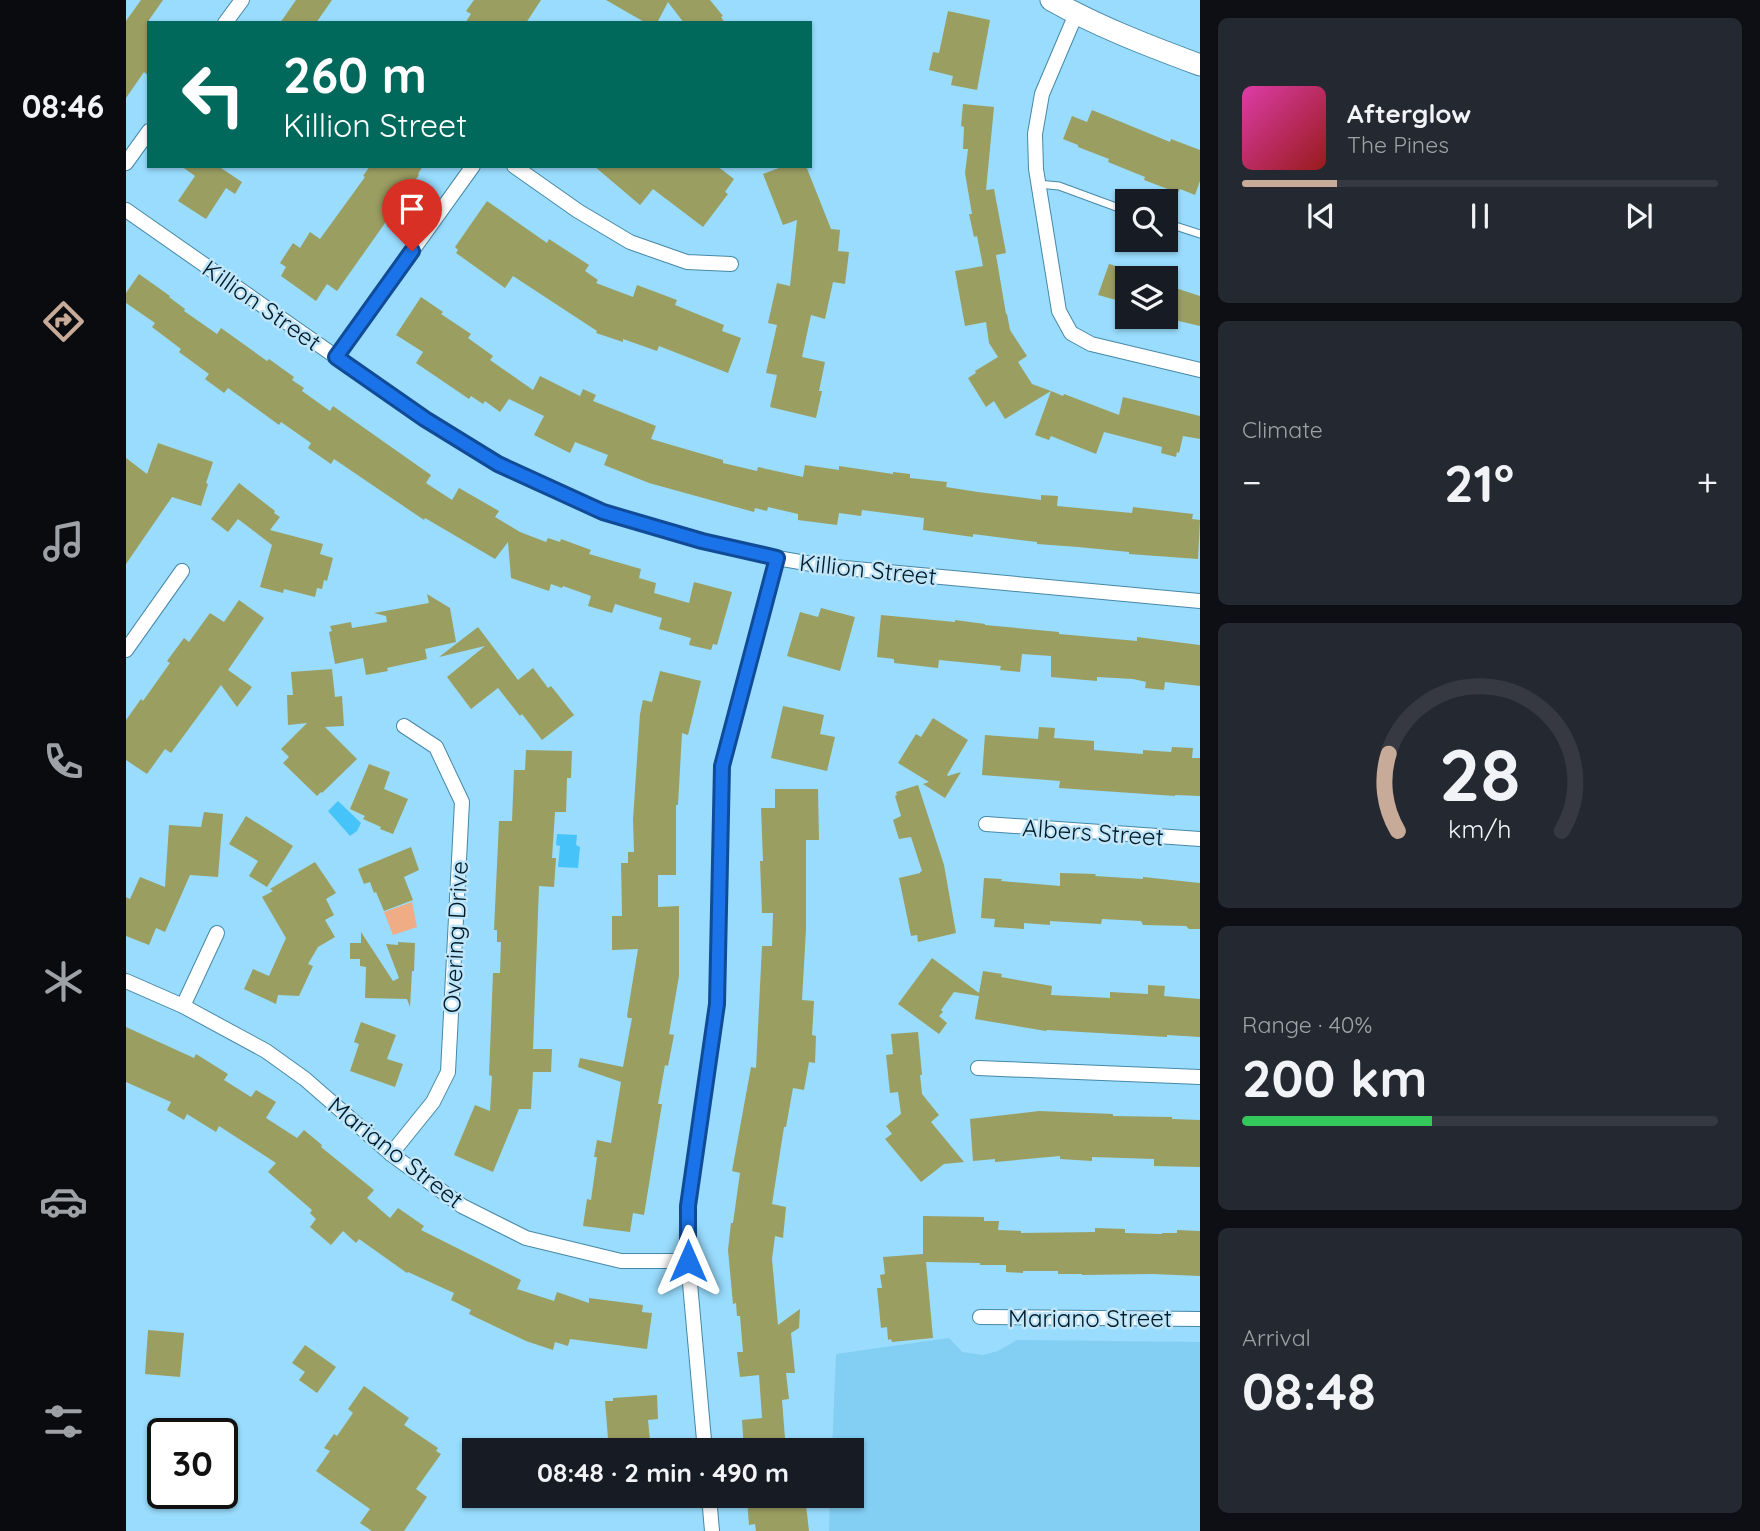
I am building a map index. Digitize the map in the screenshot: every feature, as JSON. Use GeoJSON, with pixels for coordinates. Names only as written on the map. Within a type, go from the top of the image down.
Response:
{"type":"FeatureCollection","features":[{"type":"Feature","properties":{"kind":"street"},"geometry":{"type":"LineString","coordinates":[[226,21],[242,0]]}},
{"type":"Feature","properties":{"kind":"street"},"geometry":{"type":"LineString","coordinates":[[1051,0],[1130,39],[1200,65]]}},
{"type":"Feature","properties":{"kind":"street"},"geometry":{"type":"LineString","coordinates":[[1076,14],[1042,94],[1035,134],[1038,184],[1059,311],[1070,333],[1091,344],[1200,370]]}},
{"type":"Feature","properties":{"kind":"street"},"geometry":{"type":"LineString","coordinates":[[126,163],[147,134]]}},
{"type":"Feature","properties":{"kind":"street"},"geometry":{"type":"LineString","coordinates":[[336,357],[472,168]]}},
{"type":"Feature","properties":{"kind":"street"},"geometry":{"type":"LineString","coordinates":[[517,168],[578,211],[630,242],[687,262],[731,264]]}},
{"type":"Feature","properties":{"kind":"street","name":"Killion Street"},"geometry":{"type":"LineString","coordinates":[[126,210],[425,419],[498,464],[603,512],[702,541],[823,566],[1200,601]]}},
{"type":"Feature","properties":{"kind":"street"},"geometry":{"type":"LineString","coordinates":[[704,1438],[688,1261],[688,1206],[717,1004],[722,766],[777,558]]}},
{"type":"Feature","properties":{"kind":"street"},"geometry":{"type":"LineString","coordinates":[[126,650],[182,571]]}},
{"type":"Feature","properties":{"kind":"street","name":"Overing Drive"},"geometry":{"type":"LineString","coordinates":[[391,1154],[433,1102],[449,1072],[462,802],[436,747],[404,726]]}},
{"type":"Feature","properties":{"kind":"street","name":"Albers Street"},"geometry":{"type":"LineString","coordinates":[[986,824],[1200,839]]}},
{"type":"Feature","properties":{"kind":"street"},"geometry":{"type":"LineString","coordinates":[[183,1006],[217,933]]}},
{"type":"Feature","properties":{"kind":"street","name":"Mariano Street"},"geometry":{"type":"LineString","coordinates":[[126,981],[183,1006],[266,1051],[305,1079],[391,1154],[461,1206],[526,1238],[621,1261],[688,1261]]}},
{"type":"Feature","properties":{"kind":"street"},"geometry":{"type":"LineString","coordinates":[[978,1068],[1200,1077]]}},
{"type":"Feature","properties":{"kind":"street","name":"Mariano Street"},"geometry":{"type":"LineString","coordinates":[[980,1317],[1200,1319]]}},
{"type":"Feature","properties":{"kind":"street"},"geometry":{"type":"LineString","coordinates":[[710,1508],[712,1531]]}},
{"type":"Feature","properties":{"kind":"lane"},"geometry":{"type":"LineString","coordinates":[[1038,184],[1059,186],[1115,207]]}},
{"type":"Feature","properties":{"kind":"lane"},"geometry":{"type":"LineString","coordinates":[[1178,227],[1200,234]]}},
{"type":"Feature","properties":{"kind":"shaded area"},"geometry":{"type":"Polygon","coordinates":[[[338,801],[361,823],[357,831],[350,836],[328,811],[338,801]]]}},
{"type":"Feature","properties":{"kind":"shaded area"},"geometry":{"type":"Polygon","coordinates":[[[557,834],[577,835],[576,845],[580,847],[578,868],[558,867],[560,846],[556,845],[557,834]]]}},
{"type":"Feature","properties":{"kind":"shaded area"},"geometry":{"type":"Polygon","coordinates":[[[412,902],[417,927],[393,935],[384,912],[412,902]]]}},
{"type":"Feature","properties":{"kind":"shaded area"},"geometry":{"type":"Polygon","coordinates":[[[949,1338],[962,1352],[983,1355],[998,1351],[1017,1340],[1200,1342],[1200,1531],[829,1531],[830,1508],[864,1508],[864,1438],[833,1438],[836,1354],[949,1338]]]}},
{"type":"Feature","properties":{"kind":"building"},"geometry":{"type":"Polygon","coordinates":[[[141,0],[163,0],[147,21],[147,74],[144,72],[126,98],[126,21],[141,0]]]}},
{"type":"Feature","properties":{"kind":"building"},"geometry":{"type":"Polygon","coordinates":[[[296,0],[332,0],[317,21],[281,21],[296,0]]]}},
{"type":"Feature","properties":{"kind":"building"},"geometry":{"type":"Polygon","coordinates":[[[474,0],[541,0],[527,21],[466,21],[471,14],[466,11],[474,0]]]}},
{"type":"Feature","properties":{"kind":"building"},"geometry":{"type":"Polygon","coordinates":[[[606,0],[710,0],[723,16],[721,17],[724,21],[682,21],[668,2],[658,21],[643,21],[606,0]]]}},
{"type":"Feature","properties":{"kind":"building"},"geometry":{"type":"Polygon","coordinates":[[[948,11],[990,20],[977,90],[951,85],[953,76],[929,70],[933,52],[939,53],[948,11]]]}},
{"type":"Feature","properties":{"kind":"building"},"geometry":{"type":"Polygon","coordinates":[[[963,104],[994,107],[986,190],[994,189],[1006,253],[996,255],[1006,314],[1010,330],[1027,356],[1018,362],[1032,384],[1051,391],[1005,419],[994,401],[986,407],[968,378],[998,357],[989,343],[986,322],[965,326],[955,271],[983,266],[969,214],[972,214],[965,173],[968,149],[963,149],[964,127],[961,126],[963,104]]]}},
{"type":"Feature","properties":{"kind":"building"},"geometry":{"type":"Polygon","coordinates":[[[1092,110],[1170,142],[1171,139],[1200,150],[1200,181],[1195,195],[1180,189],[1178,193],[1178,189],[1168,189],[1144,180],[1145,177],[1063,139],[1072,116],[1087,122],[1092,110]]]}},
{"type":"Feature","properties":{"kind":"building"},"geometry":{"type":"Polygon","coordinates":[[[184,168],[221,168],[242,182],[235,194],[226,188],[206,219],[178,201],[195,176],[184,168]]]}},
{"type":"Feature","properties":{"kind":"building"},"geometry":{"type":"Polygon","coordinates":[[[369,168],[422,168],[337,291],[327,284],[316,301],[281,276],[286,267],[280,263],[293,243],[300,248],[310,232],[320,239],[365,177],[363,176],[369,168]]]}},
{"type":"Feature","properties":{"kind":"building"},"geometry":{"type":"Polygon","coordinates":[[[596,168],[720,168],[734,179],[725,192],[728,194],[703,227],[653,189],[640,205],[596,168]]]}},
{"type":"Feature","properties":{"kind":"building"},"geometry":{"type":"Polygon","coordinates":[[[779,168],[807,168],[831,229],[840,230],[838,251],[849,252],[845,284],[833,282],[825,319],[811,315],[802,357],[825,362],[816,418],[770,407],[777,375],[766,373],[777,325],[768,323],[777,283],[790,286],[797,220],[783,225],[763,174],[779,168]]]}},
{"type":"Feature","properties":{"kind":"building"},"geometry":{"type":"Polygon","coordinates":[[[487,201],[547,243],[549,239],[589,265],[585,271],[598,280],[596,283],[633,297],[637,285],[677,300],[675,305],[724,325],[722,331],[741,338],[728,373],[659,346],[657,351],[596,333],[597,331],[513,276],[505,288],[456,253],[458,250],[455,247],[487,201]]]}},
{"type":"Feature","properties":{"kind":"building"},"geometry":{"type":"Polygon","coordinates":[[[1109,264],[1116,266],[1115,300],[1098,295],[1109,264]]]}},
{"type":"Feature","properties":{"kind":"building"},"geometry":{"type":"Polygon","coordinates":[[[139,274],[217,334],[221,328],[267,361],[269,359],[294,377],[292,380],[304,388],[302,391],[330,411],[333,406],[431,475],[426,483],[452,500],[459,488],[499,511],[495,517],[520,532],[546,542],[548,538],[560,542],[561,539],[591,550],[589,554],[641,569],[639,578],[656,583],[654,593],[689,603],[694,582],[732,592],[717,645],[713,644],[711,650],[689,645],[691,638],[659,629],[662,618],[615,604],[612,613],[588,606],[591,596],[563,586],[562,588],[551,584],[549,591],[511,578],[508,542],[495,559],[425,518],[424,520],[334,459],[331,464],[308,448],[311,443],[281,422],[279,425],[228,388],[224,393],[205,379],[209,374],[179,352],[181,349],[152,327],[155,323],[126,303],[126,293],[139,274]]]}},
{"type":"Feature","properties":{"kind":"building"},"geometry":{"type":"Polygon","coordinates":[[[1178,289],[1200,296],[1200,326],[1178,321],[1178,289]]]}},
{"type":"Feature","properties":{"kind":"building"},"geometry":{"type":"Polygon","coordinates":[[[421,297],[471,334],[468,338],[493,356],[490,360],[533,390],[540,376],[580,396],[583,389],[596,395],[593,401],[656,426],[651,439],[723,460],[723,463],[757,471],[758,467],[803,477],[805,465],[839,470],[839,466],[910,474],[910,478],[947,482],[946,487],[978,492],[1041,500],[1041,495],[1058,496],[1057,506],[1132,513],[1133,507],[1193,514],[1192,519],[1200,520],[1198,559],[1129,554],[923,530],[924,518],[862,510],[861,516],[839,513],[837,525],[798,520],[798,514],[768,507],[767,511],[755,508],[754,512],[649,483],[604,465],[608,455],[575,442],[570,453],[534,435],[544,416],[509,399],[500,412],[485,401],[483,404],[471,396],[469,399],[416,363],[423,352],[396,335],[421,297]]]}},
{"type":"Feature","properties":{"kind":"building"},"geometry":{"type":"Polygon","coordinates":[[[1051,391],[1119,415],[1123,397],[1200,416],[1200,439],[1183,436],[1176,457],[1161,453],[1162,447],[1104,432],[1096,454],[1051,436],[1049,440],[1035,435],[1051,391]]]}},
{"type":"Feature","properties":{"kind":"building"},"geometry":{"type":"Polygon","coordinates":[[[158,443],[213,462],[206,483],[208,484],[201,506],[172,497],[126,564],[126,458],[147,474],[158,443]]]}},
{"type":"Feature","properties":{"kind":"building"},"geometry":{"type":"Polygon","coordinates":[[[239,483],[280,517],[270,530],[323,544],[320,554],[333,558],[327,581],[324,580],[322,589],[317,588],[315,597],[284,589],[283,593],[260,587],[272,545],[238,519],[228,532],[211,519],[239,483]]]}},
{"type":"Feature","properties":{"kind":"building"},"geometry":{"type":"Polygon","coordinates":[[[427,594],[450,608],[456,642],[425,649],[427,659],[366,675],[363,658],[335,664],[330,626],[351,622],[352,628],[387,622],[386,616],[374,613],[429,603],[427,594]]]}},
{"type":"Feature","properties":{"kind":"building"},"geometry":{"type":"Polygon","coordinates":[[[239,600],[264,618],[228,670],[252,687],[237,707],[221,685],[171,753],[165,749],[147,774],[126,760],[126,720],[170,663],[167,661],[184,638],[189,642],[210,613],[224,622],[239,600]]]}},
{"type":"Feature","properties":{"kind":"building"},"geometry":{"type":"Polygon","coordinates":[[[821,608],[855,617],[840,671],[787,656],[800,612],[818,617],[821,608]]]}},
{"type":"Feature","properties":{"kind":"building"},"geometry":{"type":"Polygon","coordinates":[[[881,615],[955,620],[1059,634],[1137,641],[1137,637],[1200,645],[1200,686],[1165,682],[1164,690],[1145,688],[1146,682],[1133,679],[1097,677],[1097,681],[1051,677],[1051,656],[1022,654],[1020,672],[1000,670],[1001,666],[939,660],[938,668],[894,663],[894,659],[877,657],[881,615]]]}},
{"type":"Feature","properties":{"kind":"building"},"geometry":{"type":"Polygon","coordinates":[[[478,627],[518,680],[533,668],[574,715],[542,740],[498,688],[471,709],[447,677],[485,646],[439,657],[478,627]]]}},
{"type":"Feature","properties":{"kind":"building"},"geometry":{"type":"Polygon","coordinates":[[[332,669],[335,697],[342,696],[344,726],[325,727],[357,759],[317,796],[283,763],[289,757],[281,749],[307,723],[288,725],[287,695],[293,695],[291,672],[332,669]]]}},
{"type":"Feature","properties":{"kind":"building"},"geometry":{"type":"Polygon","coordinates":[[[660,671],[701,681],[688,735],[682,733],[676,805],[676,875],[658,875],[658,907],[679,906],[679,976],[669,1034],[674,1035],[658,1104],[662,1104],[644,1215],[633,1213],[630,1232],[583,1226],[587,1199],[591,1200],[597,1140],[611,1143],[621,1082],[578,1067],[580,1058],[623,1067],[632,1018],[627,1016],[638,949],[612,950],[612,916],[622,916],[621,863],[628,863],[628,852],[634,852],[633,820],[640,714],[643,700],[652,702],[660,671]]]}},
{"type":"Feature","properties":{"kind":"building"},"geometry":{"type":"Polygon","coordinates":[[[783,706],[824,715],[820,734],[835,737],[827,771],[771,758],[783,706]]]}},
{"type":"Feature","properties":{"kind":"building"},"geometry":{"type":"Polygon","coordinates":[[[933,718],[968,740],[947,775],[961,772],[945,798],[923,784],[929,782],[898,763],[916,734],[921,737],[933,718]]]}},
{"type":"Feature","properties":{"kind":"building"},"geometry":{"type":"Polygon","coordinates":[[[1039,727],[1055,728],[1054,738],[1094,741],[1094,750],[1143,754],[1143,750],[1171,752],[1172,747],[1193,748],[1192,758],[1200,758],[1200,796],[1059,788],[1060,781],[982,775],[985,735],[1038,739],[1039,727]]]}},
{"type":"Feature","properties":{"kind":"building"},"geometry":{"type":"Polygon","coordinates":[[[526,750],[572,751],[571,778],[567,778],[566,812],[555,812],[552,858],[556,858],[554,887],[539,886],[533,1049],[552,1049],[551,1072],[533,1072],[531,1109],[519,1109],[493,1172],[454,1155],[475,1105],[490,1111],[493,973],[500,973],[501,942],[497,942],[497,930],[494,930],[499,821],[512,821],[514,770],[525,770],[526,750]]]}},
{"type":"Feature","properties":{"kind":"building"},"geometry":{"type":"Polygon","coordinates":[[[369,764],[390,772],[384,789],[408,799],[393,834],[380,829],[381,827],[363,819],[365,816],[350,809],[369,764]]]}},
{"type":"Feature","properties":{"kind":"building"},"geometry":{"type":"Polygon","coordinates":[[[918,785],[944,865],[956,933],[918,942],[917,935],[911,936],[899,878],[922,871],[911,837],[899,839],[893,820],[901,816],[896,792],[918,785]]]}},
{"type":"Feature","properties":{"kind":"building"},"geometry":{"type":"Polygon","coordinates":[[[775,789],[818,789],[819,840],[806,840],[806,929],[802,1000],[814,1001],[812,1035],[816,1036],[815,1063],[809,1062],[804,1090],[793,1088],[772,1204],[786,1207],[783,1238],[775,1236],[772,1259],[778,1325],[800,1309],[799,1328],[791,1333],[795,1373],[786,1373],[789,1399],[782,1400],[785,1438],[743,1438],[742,1420],[762,1418],[759,1375],[740,1377],[737,1352],[743,1352],[740,1316],[737,1316],[736,1303],[733,1304],[728,1250],[740,1173],[732,1171],[751,1067],[756,1068],[762,946],[772,946],[773,913],[762,913],[761,808],[775,808],[775,789]]]}},
{"type":"Feature","properties":{"kind":"building"},"geometry":{"type":"Polygon","coordinates":[[[204,812],[223,814],[218,877],[190,875],[165,932],[156,928],[149,945],[126,936],[126,897],[130,899],[140,877],[165,887],[169,825],[201,827],[204,812]]]}},
{"type":"Feature","properties":{"kind":"building"},"geometry":{"type":"Polygon","coordinates":[[[246,816],[293,846],[267,887],[249,876],[258,861],[229,844],[246,816]]]}},
{"type":"Feature","properties":{"kind":"building"},"geometry":{"type":"Polygon","coordinates":[[[411,847],[419,870],[404,877],[413,900],[384,911],[370,882],[364,884],[358,869],[411,847]]]}},
{"type":"Feature","properties":{"kind":"building"},"geometry":{"type":"Polygon","coordinates":[[[315,862],[336,893],[326,899],[334,915],[325,920],[335,937],[318,947],[308,964],[313,966],[299,996],[278,995],[276,1004],[244,989],[253,969],[269,976],[286,938],[262,897],[273,891],[270,889],[315,862]]]}},
{"type":"Feature","properties":{"kind":"building"},"geometry":{"type":"Polygon","coordinates":[[[1060,873],[1200,883],[1200,929],[1102,919],[1101,924],[1050,921],[1050,925],[1024,923],[1024,929],[994,927],[995,919],[981,918],[984,878],[1060,886],[1060,873]]]}},
{"type":"Feature","properties":{"kind":"building"},"geometry":{"type":"Polygon","coordinates":[[[361,932],[393,981],[399,978],[386,944],[415,943],[410,1007],[407,999],[365,998],[366,967],[360,966],[360,959],[350,959],[350,943],[361,943],[361,932]]]}},
{"type":"Feature","properties":{"kind":"building"},"geometry":{"type":"Polygon","coordinates":[[[932,958],[979,993],[983,971],[1052,986],[1051,995],[1110,998],[1110,992],[1148,994],[1148,985],[1165,986],[1164,996],[1200,999],[1200,1037],[1046,1031],[975,1019],[979,996],[954,992],[941,1010],[943,1012],[939,1016],[947,1023],[939,1034],[898,1004],[932,958]]]}},
{"type":"Feature","properties":{"kind":"building"},"geometry":{"type":"Polygon","coordinates":[[[361,1022],[396,1035],[387,1059],[403,1064],[395,1087],[350,1071],[359,1044],[354,1042],[361,1022]]]}},
{"type":"Feature","properties":{"kind":"building"},"geometry":{"type":"Polygon","coordinates":[[[126,1027],[194,1058],[196,1054],[228,1074],[224,1080],[251,1097],[256,1090],[276,1102],[266,1118],[297,1138],[304,1130],[374,1190],[367,1198],[390,1218],[398,1208],[424,1226],[421,1230],[521,1280],[517,1289],[554,1301],[557,1292],[589,1303],[589,1298],[643,1305],[642,1312],[652,1313],[647,1349],[570,1339],[568,1346],[555,1342],[553,1350],[526,1341],[469,1314],[471,1310],[451,1300],[454,1293],[407,1273],[359,1239],[356,1243],[343,1231],[331,1245],[310,1227],[316,1219],[310,1213],[312,1210],[268,1172],[276,1163],[219,1126],[216,1132],[187,1114],[184,1120],[167,1110],[171,1102],[126,1082],[126,1027]]]}},
{"type":"Feature","properties":{"kind":"building"},"geometry":{"type":"Polygon","coordinates":[[[918,1032],[922,1094],[939,1115],[931,1122],[964,1162],[944,1164],[921,1182],[885,1139],[892,1134],[886,1126],[901,1114],[898,1092],[890,1093],[886,1055],[893,1054],[891,1034],[918,1032]]]}},
{"type":"Feature","properties":{"kind":"building"},"geometry":{"type":"Polygon","coordinates":[[[1039,1111],[1200,1120],[1200,1167],[1154,1166],[1154,1159],[1092,1157],[1092,1161],[1060,1159],[1060,1156],[995,1162],[995,1159],[973,1161],[970,1119],[1039,1111]]]}},
{"type":"Feature","properties":{"kind":"building"},"geometry":{"type":"Polygon","coordinates":[[[923,1216],[984,1217],[984,1221],[999,1221],[998,1230],[1021,1233],[1095,1232],[1095,1228],[1125,1229],[1125,1233],[1200,1231],[1200,1276],[1082,1275],[1058,1274],[1058,1271],[1023,1273],[1006,1272],[1006,1265],[926,1262],[933,1338],[892,1342],[891,1339],[888,1340],[887,1327],[881,1328],[877,1288],[882,1288],[880,1275],[885,1274],[883,1257],[923,1254],[923,1216]]]}},
{"type":"Feature","properties":{"kind":"building"},"geometry":{"type":"Polygon","coordinates":[[[148,1330],[184,1333],[180,1377],[145,1374],[148,1330]]]}},
{"type":"Feature","properties":{"kind":"building"},"geometry":{"type":"Polygon","coordinates":[[[305,1345],[336,1367],[317,1393],[299,1380],[305,1372],[292,1363],[305,1345]]]}},
{"type":"Feature","properties":{"kind":"building"},"geometry":{"type":"Polygon","coordinates":[[[364,1386],[409,1418],[404,1425],[438,1448],[436,1451],[441,1454],[416,1489],[427,1497],[404,1531],[372,1531],[360,1523],[370,1509],[316,1471],[330,1451],[324,1448],[334,1434],[337,1436],[353,1413],[348,1409],[364,1386]]]}},
{"type":"Feature","properties":{"kind":"building"},"geometry":{"type":"Polygon","coordinates":[[[657,1395],[658,1419],[648,1420],[650,1438],[608,1438],[605,1401],[613,1401],[613,1398],[657,1395]]]}},
{"type":"Feature","properties":{"kind":"building"},"geometry":{"type":"Polygon","coordinates":[[[748,1508],[806,1508],[809,1531],[756,1531],[755,1524],[749,1525],[748,1508]]]}},
{"type":"Feature","properties":{"kind":"route"},"geometry":{"type":"LineString","coordinates":[[412,251],[336,357],[425,419],[498,464],[603,512],[702,541],[777,558],[722,766],[717,1004],[688,1206],[688,1261]]}}]}
